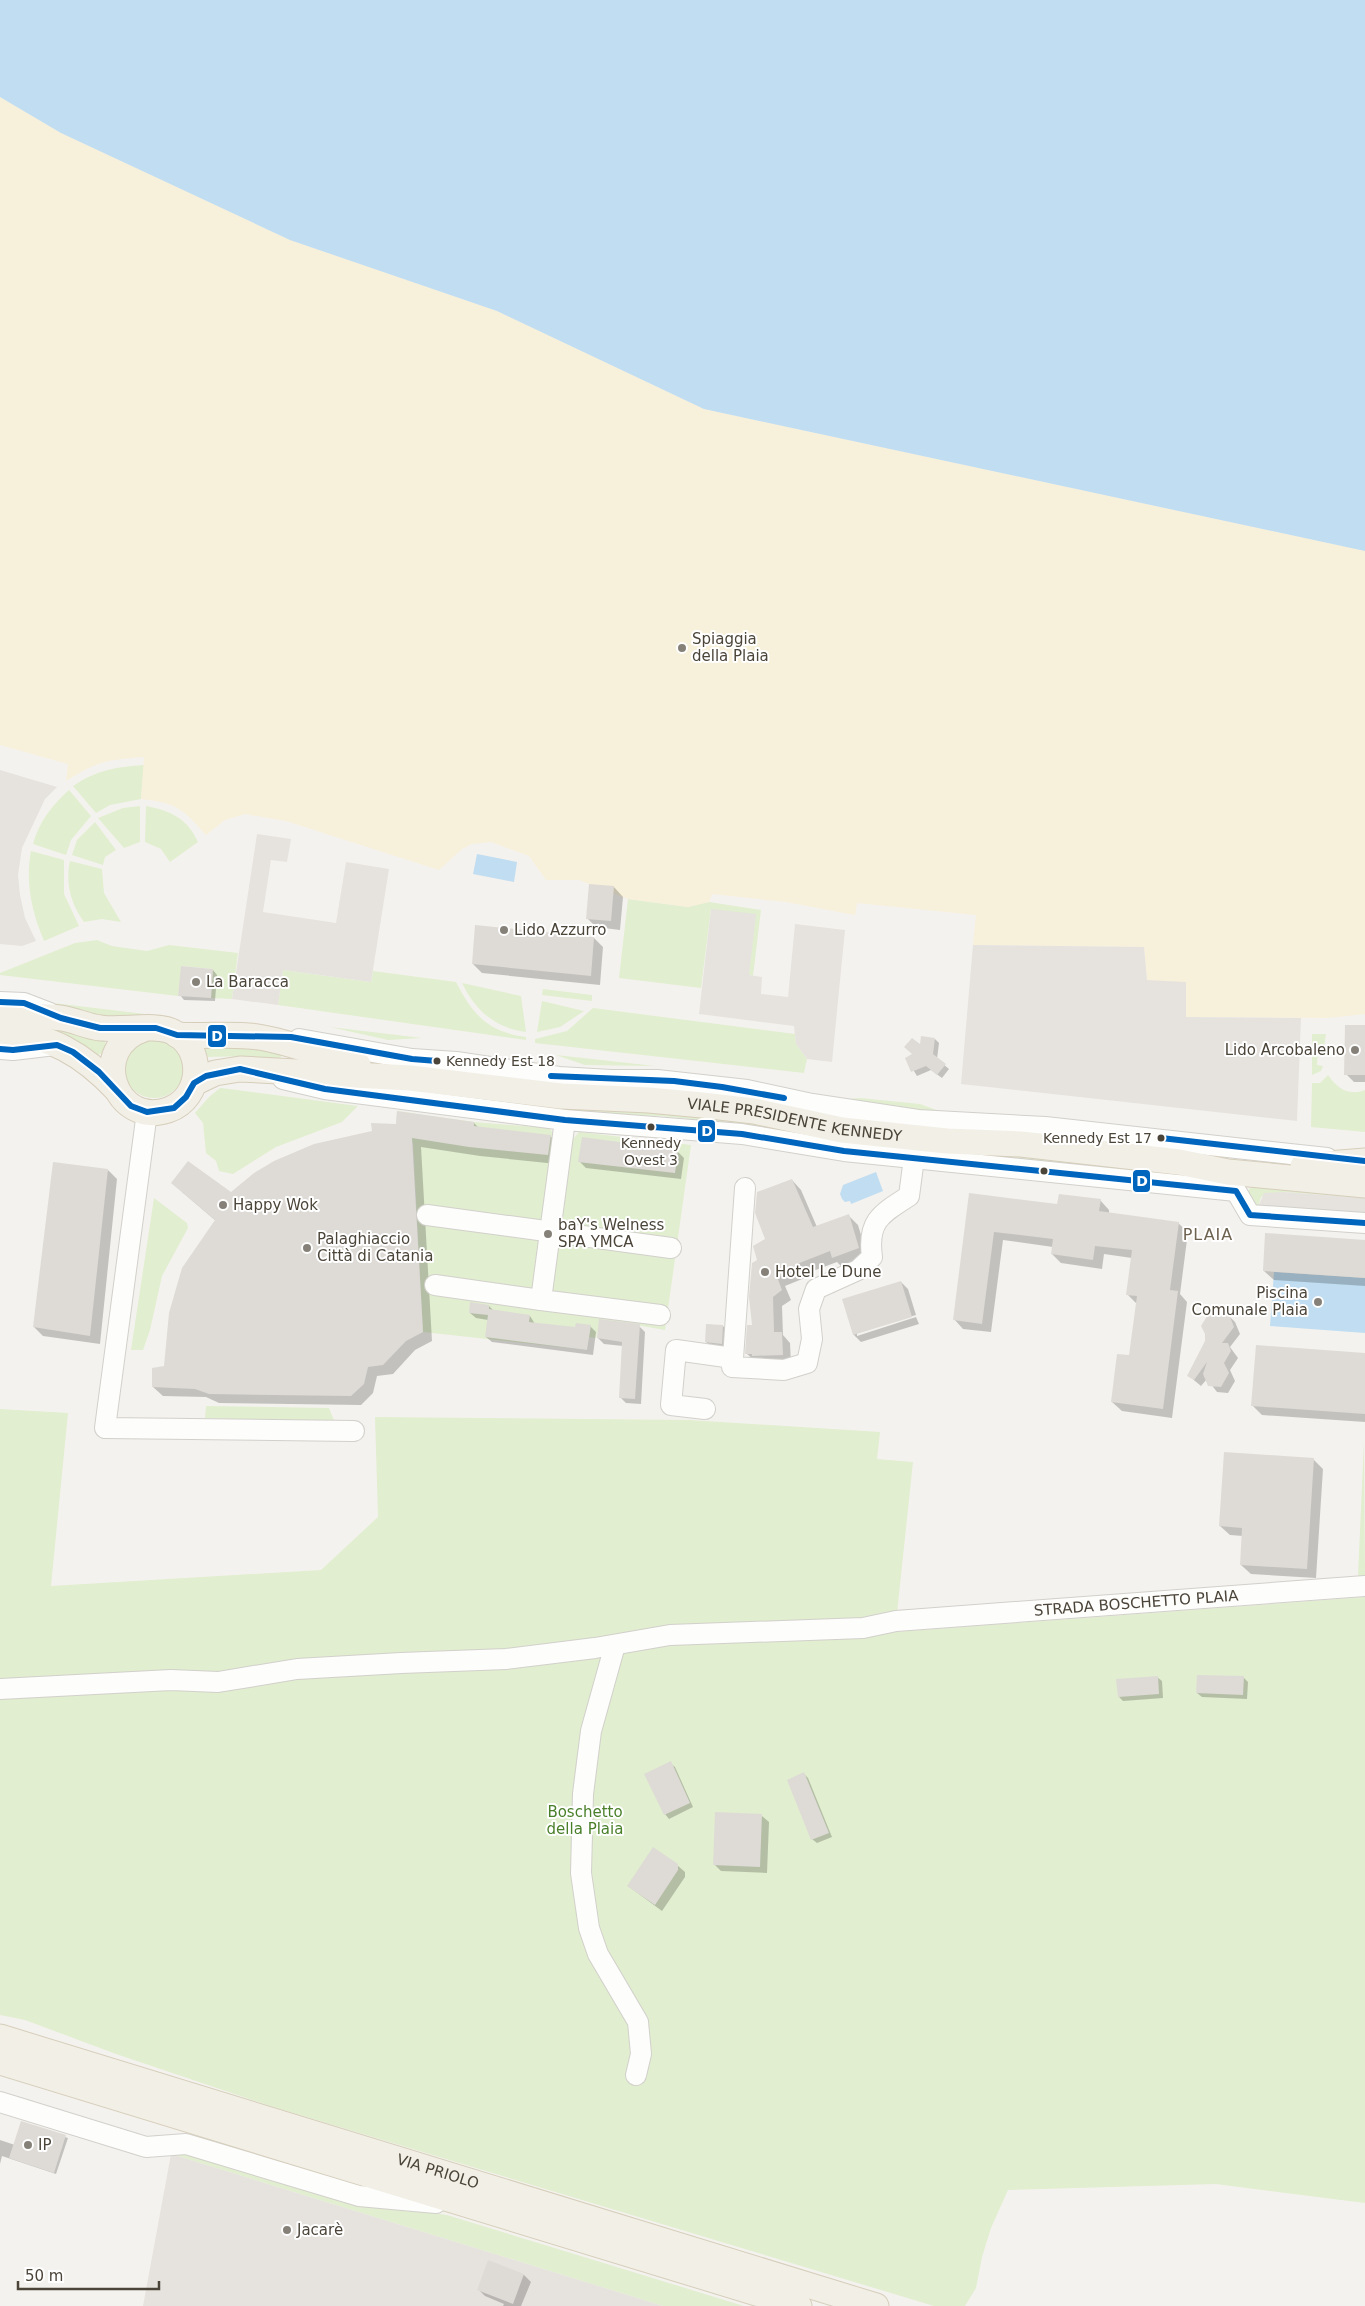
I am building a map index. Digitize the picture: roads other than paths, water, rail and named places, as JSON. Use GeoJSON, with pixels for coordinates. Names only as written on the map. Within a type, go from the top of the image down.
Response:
{"type":"FeatureCollection","features":[{"type":"Feature","properties":{"kind":"main road"},"geometry":{"type":"LineString","coordinates":[[0,1017],[61,1018],[100,1028],[161,1028],[177,1035],[186,1042],[194,1056],[196,1072],[194,1083],[186,1097],[174,1108],[158,1112],[147,1112],[131,1106],[99,1072],[73,1052],[18,1032],[0,1031]]}},
{"type":"Feature","properties":{"kind":"main road"},"geometry":{"type":"LineString","coordinates":[[117,1090],[112,1068],[116,1053],[124,1040],[144,1029]]}},
{"type":"Feature","properties":{"kind":"main road"},"geometry":{"type":"LineString","coordinates":[[177,1035],[257,1037],[290,1044],[332,1059],[410,1078]]}},
{"type":"Feature","properties":{"kind":"main road"},"geometry":{"type":"LineString","coordinates":[[194,1083],[215,1073],[240,1070],[410,1078]]}},
{"type":"Feature","properties":{"kind":"main road","name":"VIALE PRESIDENTE KENNEDY"},"geometry":{"type":"LineString","coordinates":[[410,1078],[562,1096],[649,1100],[702,1105],[754,1111],[842,1130],[917,1138],[1021,1144],[1179,1162]]}},
{"type":"Feature","properties":{"kind":"main road"},"geometry":{"type":"LineString","coordinates":[[1179,1162],[1328,1166],[1363,1170]]}},
{"type":"Feature","properties":{"kind":"main road"},"geometry":{"type":"LineString","coordinates":[[1179,1162],[1232,1181],[1363,1170]]}},
{"type":"Feature","properties":{"kind":"main road","name":"VIA PRIOLO"},"geometry":{"type":"LineString","coordinates":[[0,2038],[876,2306]]}},
{"type":"Feature","properties":{"kind":"main road","name":"VIA PRIOLO"},"geometry":{"type":"LineString","coordinates":[[0,2062],[799,2306]]}},
{"type":"Feature","properties":{"kind":"street"},"geometry":{"type":"LineString","coordinates":[[0,1002],[24,1003],[61,1018]]}},
{"type":"Feature","properties":{"kind":"street"},"geometry":{"type":"LineString","coordinates":[[257,1037],[291,1037],[412,1059],[456,1062],[559,1077],[657,1080],[748,1090],[812,1104],[918,1120],[1045,1127],[1197,1142],[1363,1170]]}},
{"type":"Feature","properties":{"kind":"street"},"geometry":{"type":"LineString","coordinates":[[0,1049],[13,1050],[58,1045]]}},
{"type":"Feature","properties":{"kind":"street"},"geometry":{"type":"LineString","coordinates":[[240,1070],[325,1089],[565,1120],[742,1134],[844,1151],[914,1158],[1232,1181],[1250,1215],[1365,1223]]}},
{"type":"Feature","properties":{"kind":"street"},"geometry":{"type":"LineString","coordinates":[[147,1112],[105,1428],[354,1431]]}},
{"type":"Feature","properties":{"kind":"street"},"geometry":{"type":"LineString","coordinates":[[541,1300],[565,1120]]}},
{"type":"Feature","properties":{"kind":"street"},"geometry":{"type":"LineString","coordinates":[[745,1188],[732,1367],[784,1370],[807,1364],[812,1339],[809,1309],[816,1289],[858,1270],[872,1257],[869,1238],[880,1214],[909,1196],[914,1158]]}},
{"type":"Feature","properties":{"kind":"street"},"geometry":{"type":"LineString","coordinates":[[427,1215],[671,1248]]}},
{"type":"Feature","properties":{"kind":"street"},"geometry":{"type":"LineString","coordinates":[[435,1285],[660,1315]]}},
{"type":"Feature","properties":{"kind":"street"},"geometry":{"type":"LineString","coordinates":[[705,1410],[671,1405],[676,1350],[733,1358]]}},
{"type":"Feature","properties":{"kind":"street","name":"STRADA BOSCHETTO PLAIA"},"geometry":{"type":"LineString","coordinates":[[0,1689],[171,1680],[218,1682],[297,1669],[506,1659],[614,1645],[670,1635],[863,1628],[908,1620],[1365,1586]]}},
{"type":"Feature","properties":{"kind":"street"},"geometry":{"type":"LineString","coordinates":[[614,1645],[591,1731],[583,1794],[581,1874],[589,1928],[598,1954],[638,2022],[641,2054],[636,2075]]}},
{"type":"Feature","properties":{"kind":"street"},"geometry":{"type":"LineString","coordinates":[[0,2102],[146,2147],[186,2144],[359,2196],[467,2205]]}},
{"type":"Feature","properties":{"kind":"water"},"geometry":{"type":"Polygon","coordinates":[[[0,0],[1365,0],[1365,551],[704,409],[497,311],[290,240],[61,133],[0,97],[0,0]]]}},
{"type":"Feature","properties":{"kind":"water"},"geometry":{"type":"Polygon","coordinates":[[[477,854],[517,862],[514,882],[473,874],[477,854]]]}},
{"type":"Feature","properties":{"kind":"water"},"geometry":{"type":"Polygon","coordinates":[[[876,1172],[883,1191],[851,1204],[850,1201],[845,1202],[842,1199],[840,1194],[843,1185],[876,1172]]]}},
{"type":"Feature","properties":{"kind":"water","name":"Piscina Comunale Plaia"},"geometry":{"type":"Polygon","coordinates":[[[1274,1272],[1365,1278],[1365,1333],[1270,1326],[1274,1272]]]}},
{"type":"Feature","properties":{"kind":"place","name":"Spiaggia della Plaia"},"geometry":{"type":"Point","coordinates":[682,648]}},
{"type":"Feature","properties":{"kind":"place","name":"Lido Azzurro"},"geometry":{"type":"Point","coordinates":[504,930]}},
{"type":"Feature","properties":{"kind":"place","name":"La Baracca"},"geometry":{"type":"Point","coordinates":[196,982]}},
{"type":"Feature","properties":{"kind":"place","name":"Lido Arcobaleno"},"geometry":{"type":"Point","coordinates":[1355,1050]}},
{"type":"Feature","properties":{"kind":"place","name":"Kennedy Est 18"},"geometry":{"type":"Point","coordinates":[437,1061]}},
{"type":"Feature","properties":{"kind":"place","name":"Kennedy Ovest 3"},"geometry":{"type":"Point","coordinates":[651,1127]}},
{"type":"Feature","properties":{"kind":"place","name":"Kennedy Est 17"},"geometry":{"type":"Point","coordinates":[1161,1138]}},
{"type":"Feature","properties":{"kind":"place","name":"Happy Wok"},"geometry":{"type":"Point","coordinates":[223,1205]}},
{"type":"Feature","properties":{"kind":"place","name":"baY's Welness SPA YMCA"},"geometry":{"type":"Point","coordinates":[548,1234]}},
{"type":"Feature","properties":{"kind":"place","name":"Palaghiaccio Città di Catania"},"geometry":{"type":"Point","coordinates":[307,1248]}},
{"type":"Feature","properties":{"kind":"place","name":"Hotel Le Dune"},"geometry":{"type":"Point","coordinates":[765,1272]}},
{"type":"Feature","properties":{"kind":"place","name":"Piscina Comunale Plaia"},"geometry":{"type":"Point","coordinates":[1318,1302]}},
{"type":"Feature","properties":{"kind":"place","name":"IP"},"geometry":{"type":"Point","coordinates":[28,2145]}},
{"type":"Feature","properties":{"kind":"place","name":"Jacarè"},"geometry":{"type":"Point","coordinates":[287,2230]}},
{"type":"Feature","properties":{"kind":"district","name":"PLAIA"},"geometry":{"type":"Point","coordinates":[1208,1234]}},
{"type":"Feature","properties":{"kind":"park label","name":"Boschetto della Plaia"},"geometry":{"type":"Point","coordinates":[585,1820]}}]}
